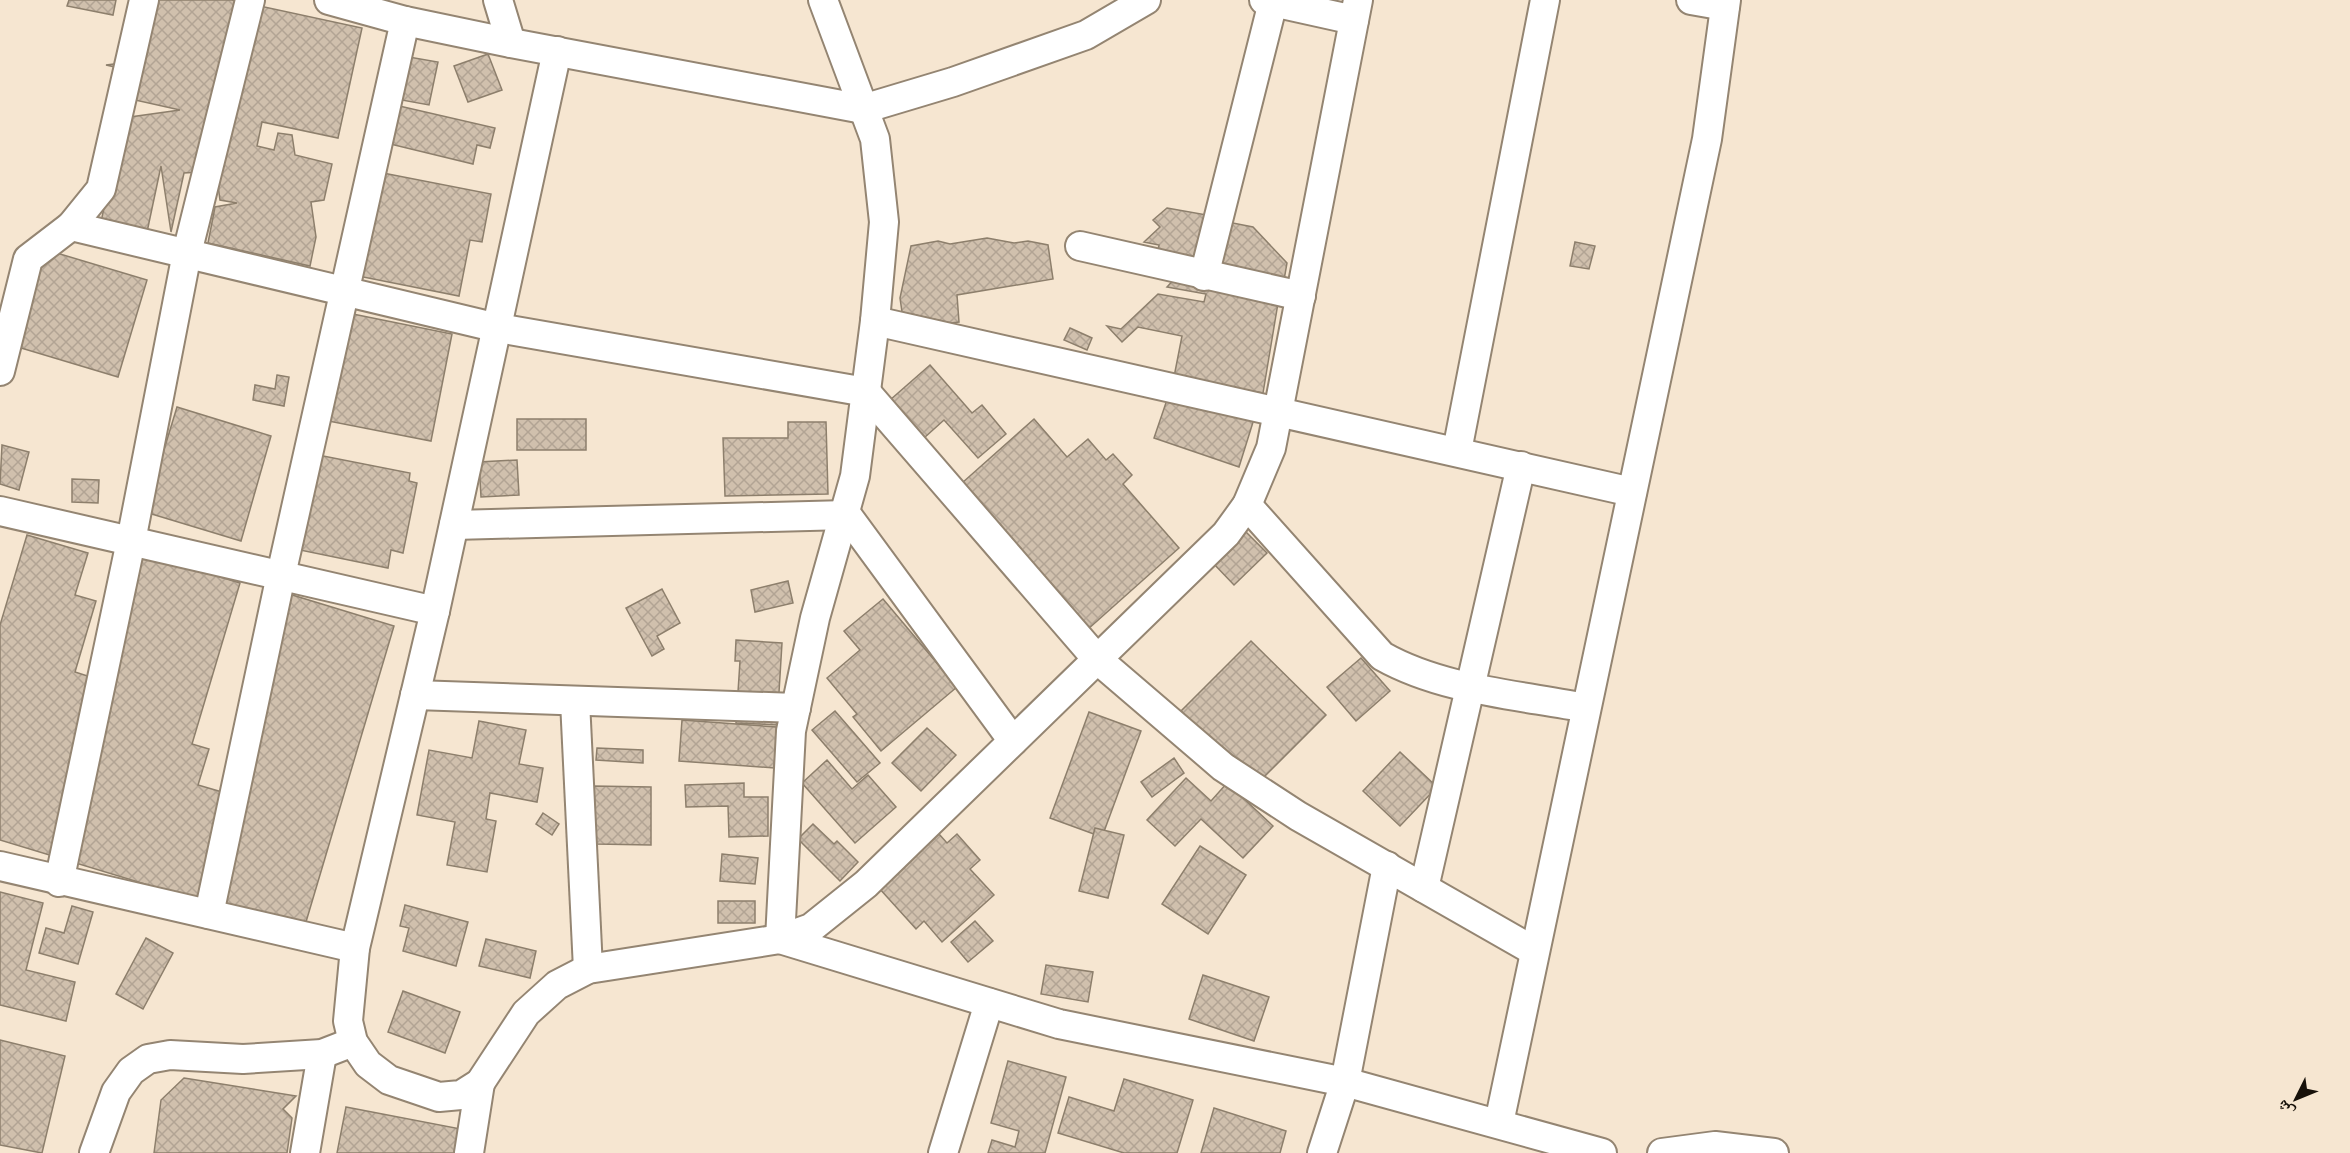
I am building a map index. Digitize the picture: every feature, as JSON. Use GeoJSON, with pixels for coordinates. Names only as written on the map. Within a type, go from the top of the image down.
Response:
{"type":"FeatureCollection","features":[{"type":"Feature","properties":{"kind":"street"},"geometry":{"type":"LineString","coordinates":[[1,365],[28,259],[71,226],[101,189],[144,0]]}},
{"type":"Feature","properties":{"kind":"street"},"geometry":{"type":"LineString","coordinates":[[59,882],[131,541],[187,253],[250,0]]}},
{"type":"Feature","properties":{"kind":"street"},"geometry":{"type":"LineString","coordinates":[[329,0],[405,21],[511,44],[863,109],[953,82],[1086,35],[1146,0]]}},
{"type":"Feature","properties":{"kind":"street"},"geometry":{"type":"LineString","coordinates":[[498,0],[511,44]]}},
{"type":"Feature","properties":{"kind":"street"},"geometry":{"type":"LineString","coordinates":[[780,939],[791,731],[815,618],[847,515],[855,476],[875,321],[884,222],[875,139],[823,0]]}},
{"type":"Feature","properties":{"kind":"street"},"geometry":{"type":"LineString","coordinates":[[1457,451],[1545,0]]}},
{"type":"Feature","properties":{"kind":"street"},"geometry":{"type":"LineString","coordinates":[[1499,1123],[1707,139],[1726,3],[1690,0]]}},
{"type":"Feature","properties":{"kind":"street"},"geometry":{"type":"LineString","coordinates":[[469,1153],[480,1083],[526,1013],[556,985],[588,969],[780,939],[811,928],[866,884],[1226,534],[1247,505],[1271,448],[1356,10],[1269,1],[1204,276]]}},
{"type":"Feature","properties":{"kind":"street"},"geometry":{"type":"LineString","coordinates":[[209,914],[281,575],[405,21]]}},
{"type":"Feature","properties":{"kind":"street"},"geometry":{"type":"LineString","coordinates":[[480,1083],[461,1095],[439,1097],[389,1080],[368,1064],[353,1042],[348,1021],[355,948],[435,611],[557,51]]}},
{"type":"Feature","properties":{"kind":"street"},"geometry":{"type":"LineString","coordinates":[[71,226],[498,328],[866,392],[1097,659],[1223,767],[1298,816],[1534,951]]}},
{"type":"Feature","properties":{"kind":"street"},"geometry":{"type":"LineString","coordinates":[[1080,246],[1204,276],[1301,296]]}},
{"type":"Feature","properties":{"kind":"street"},"geometry":{"type":"LineString","coordinates":[[875,321],[1278,414],[1457,451],[1632,492]]}},
{"type":"Feature","properties":{"kind":"street"},"geometry":{"type":"LineString","coordinates":[[1424,888],[1521,466]]}},
{"type":"Feature","properties":{"kind":"street"},"geometry":{"type":"LineString","coordinates":[[1247,505],[1382,656],[1403,668],[1471,686],[1586,708]]}},
{"type":"Feature","properties":{"kind":"street"},"geometry":{"type":"LineString","coordinates":[[0,511],[435,611]]}},
{"type":"Feature","properties":{"kind":"street"},"geometry":{"type":"LineString","coordinates":[[454,525],[847,515]]}},
{"type":"Feature","properties":{"kind":"street"},"geometry":{"type":"LineString","coordinates":[[847,515],[1013,741]]}},
{"type":"Feature","properties":{"kind":"street"},"geometry":{"type":"LineString","coordinates":[[416,695],[796,708]]}},
{"type":"Feature","properties":{"kind":"street"},"geometry":{"type":"LineString","coordinates":[[575,701],[588,969]]}},
{"type":"Feature","properties":{"kind":"street"},"geometry":{"type":"LineString","coordinates":[[0,866],[59,882],[355,948]]}},
{"type":"Feature","properties":{"kind":"street"},"geometry":{"type":"LineString","coordinates":[[1322,1153],[1345,1082],[1387,866]]}},
{"type":"Feature","properties":{"kind":"street"},"geometry":{"type":"LineString","coordinates":[[780,939],[1059,1024],[1345,1082],[1602,1153]]}},
{"type":"Feature","properties":{"kind":"street"},"geometry":{"type":"LineString","coordinates":[[943,1153],[989,1003]]}},
{"type":"Feature","properties":{"kind":"street"},"geometry":{"type":"LineString","coordinates":[[94,1153],[116,1092],[130,1071],[148,1059],[170,1055],[243,1059],[322,1054],[353,1042]]}},
{"type":"Feature","properties":{"kind":"street"},"geometry":{"type":"LineString","coordinates":[[305,1153],[322,1054]]}},
{"type":"Feature","properties":{"kind":"street"},"geometry":{"type":"LineString","coordinates":[[1662,1153],[1715,1146],[1774,1153]]}},
{"type":"Feature","properties":{"kind":"building"},"geometry":{"type":"Polygon","coordinates":[[[69,0],[116,0],[113,15],[67,6],[69,0]]]}},
{"type":"Feature","properties":{"kind":"building"},"geometry":{"type":"Polygon","coordinates":[[[144,0],[232,0],[362,28],[338,138],[262,122],[257,146],[274,150],[278,133],[292,135],[295,155],[332,164],[324,200],[311,202],[316,237],[310,266],[208,243],[215,207],[237,203],[220,200],[216,171],[184,173],[171,232],[161,166],[147,232],[101,222],[123,118],[180,110],[126,98],[132,71],[106,65],[130,62],[144,0]]]}},
{"type":"Feature","properties":{"kind":"building"},"geometry":{"type":"Polygon","coordinates":[[[488,54],[502,90],[468,102],[454,66],[488,54]]]}},
{"type":"Feature","properties":{"kind":"building"},"geometry":{"type":"Polygon","coordinates":[[[403,56],[438,62],[429,105],[396,99],[403,56]]]}},
{"type":"Feature","properties":{"kind":"building"},"geometry":{"type":"Polygon","coordinates":[[[395,105],[495,128],[490,148],[477,145],[473,164],[386,143],[395,105]]]}},
{"type":"Feature","properties":{"kind":"building"},"geometry":{"type":"Polygon","coordinates":[[[383,173],[491,194],[482,242],[470,240],[459,296],[353,275],[383,173]]]}},
{"type":"Feature","properties":{"kind":"building"},"geometry":{"type":"Polygon","coordinates":[[[1167,208],[1207,215],[1199,256],[1233,223],[1253,227],[1287,263],[1283,286],[1204,272],[1224,293],[1278,303],[1263,393],[1174,377],[1182,336],[1138,327],[1122,342],[1107,326],[1121,329],[1158,294],[1204,302],[1206,294],[1167,287],[1178,275],[1156,259],[1159,245],[1144,242],[1160,227],[1153,220],[1167,208]]]}},
{"type":"Feature","properties":{"kind":"building"},"geometry":{"type":"Polygon","coordinates":[[[987,238],[1014,243],[1028,241],[1048,245],[1053,279],[957,295],[959,322],[951,323],[902,312],[900,298],[911,246],[938,241],[950,244],[987,238]]]}},
{"type":"Feature","properties":{"kind":"building"},"geometry":{"type":"Polygon","coordinates":[[[1575,242],[1595,246],[1589,269],[1570,266],[1575,242]]]}},
{"type":"Feature","properties":{"kind":"building"},"geometry":{"type":"Polygon","coordinates":[[[40,248],[147,280],[118,377],[11,345],[40,248]]]}},
{"type":"Feature","properties":{"kind":"building"},"geometry":{"type":"Polygon","coordinates":[[[343,312],[452,334],[431,441],[323,420],[343,312]]]}},
{"type":"Feature","properties":{"kind":"building"},"geometry":{"type":"Polygon","coordinates":[[[1070,328],[1092,338],[1087,350],[1064,340],[1070,328]]]}},
{"type":"Feature","properties":{"kind":"building"},"geometry":{"type":"Polygon","coordinates":[[[930,365],[972,413],[982,405],[1006,434],[978,458],[944,420],[924,438],[890,400],[930,365]]]}},
{"type":"Feature","properties":{"kind":"building"},"geometry":{"type":"Polygon","coordinates":[[[277,375],[289,377],[284,406],[253,400],[255,385],[275,389],[277,375]]]}},
{"type":"Feature","properties":{"kind":"building"},"geometry":{"type":"Polygon","coordinates":[[[1170,391],[1254,419],[1239,467],[1154,438],[1170,391]]]}},
{"type":"Feature","properties":{"kind":"building"},"geometry":{"type":"Polygon","coordinates":[[[177,407],[271,436],[241,541],[145,512],[177,407]]]}},
{"type":"Feature","properties":{"kind":"building"},"geometry":{"type":"Polygon","coordinates":[[[517,419],[586,419],[586,450],[517,450],[517,419]]]}},
{"type":"Feature","properties":{"kind":"building"},"geometry":{"type":"Polygon","coordinates":[[[1034,419],[1067,457],[1088,439],[1106,460],[1113,454],[1132,475],[1123,484],[1179,548],[1087,630],[962,483],[1034,419]]]}},
{"type":"Feature","properties":{"kind":"building"},"geometry":{"type":"Polygon","coordinates":[[[788,422],[826,422],[828,494],[725,496],[723,438],[788,438],[788,422]]]}},
{"type":"Feature","properties":{"kind":"building"},"geometry":{"type":"Polygon","coordinates":[[[2,445],[29,452],[19,490],[0,484],[2,445]]]}},
{"type":"Feature","properties":{"kind":"building"},"geometry":{"type":"Polygon","coordinates":[[[313,454],[410,473],[409,481],[417,483],[403,553],[391,550],[388,568],[295,549],[313,454]]]}},
{"type":"Feature","properties":{"kind":"building"},"geometry":{"type":"Polygon","coordinates":[[[517,460],[519,495],[481,497],[479,462],[517,460]]]}},
{"type":"Feature","properties":{"kind":"building"},"geometry":{"type":"Polygon","coordinates":[[[72,479],[99,480],[98,503],[72,502],[72,479]]]}},
{"type":"Feature","properties":{"kind":"building"},"geometry":{"type":"Polygon","coordinates":[[[1245,531],[1267,553],[1234,585],[1213,563],[1245,531]]]}},
{"type":"Feature","properties":{"kind":"building"},"geometry":{"type":"Polygon","coordinates":[[[27,535],[88,553],[75,595],[96,601],[75,672],[103,681],[141,553],[240,583],[192,744],[209,749],[198,785],[229,794],[289,594],[394,626],[303,932],[0,840],[0,625],[27,535]]]}},
{"type":"Feature","properties":{"kind":"building"},"geometry":{"type":"Polygon","coordinates":[[[788,581],[793,603],[755,612],[751,590],[788,581]]]}},
{"type":"Feature","properties":{"kind":"building"},"geometry":{"type":"Polygon","coordinates":[[[662,589],[680,623],[657,636],[664,649],[652,656],[626,608],[662,589]]]}},
{"type":"Feature","properties":{"kind":"building"},"geometry":{"type":"Polygon","coordinates":[[[883,599],[957,687],[881,751],[853,717],[857,714],[827,678],[860,650],[844,631],[883,599]]]}},
{"type":"Feature","properties":{"kind":"building"},"geometry":{"type":"Polygon","coordinates":[[[736,640],[782,643],[777,725],[736,723],[740,661],[735,661],[736,640]]]}},
{"type":"Feature","properties":{"kind":"building"},"geometry":{"type":"Polygon","coordinates":[[[1251,641],[1326,715],[1256,785],[1181,711],[1251,641]]]}},
{"type":"Feature","properties":{"kind":"building"},"geometry":{"type":"Polygon","coordinates":[[[1361,658],[1390,691],[1356,721],[1327,687],[1361,658]]]}},
{"type":"Feature","properties":{"kind":"building"},"geometry":{"type":"Polygon","coordinates":[[[835,711],[880,763],[857,782],[812,730],[835,711]]]}},
{"type":"Feature","properties":{"kind":"building"},"geometry":{"type":"Polygon","coordinates":[[[1089,712],[1141,731],[1102,837],[1050,818],[1089,712]]]}},
{"type":"Feature","properties":{"kind":"building"},"geometry":{"type":"Polygon","coordinates":[[[682,720],[777,727],[774,768],[679,761],[682,720]]]}},
{"type":"Feature","properties":{"kind":"building"},"geometry":{"type":"Polygon","coordinates":[[[479,721],[526,730],[519,764],[543,768],[537,802],[490,793],[486,819],[496,821],[487,872],[447,865],[455,822],[417,815],[429,750],[472,758],[479,721]]]}},
{"type":"Feature","properties":{"kind":"building"},"geometry":{"type":"Polygon","coordinates":[[[927,728],[956,755],[921,791],[892,763],[927,728]]]}},
{"type":"Feature","properties":{"kind":"building"},"geometry":{"type":"Polygon","coordinates":[[[597,748],[643,750],[643,763],[596,760],[597,748]]]}},
{"type":"Feature","properties":{"kind":"building"},"geometry":{"type":"Polygon","coordinates":[[[1400,752],[1437,787],[1400,826],[1363,791],[1400,752]]]}},
{"type":"Feature","properties":{"kind":"building"},"geometry":{"type":"Polygon","coordinates":[[[1174,758],[1184,773],[1152,797],[1141,782],[1174,758]]]}},
{"type":"Feature","properties":{"kind":"building"},"geometry":{"type":"Polygon","coordinates":[[[827,760],[852,789],[868,775],[896,807],[855,843],[802,783],[827,760]]]}},
{"type":"Feature","properties":{"kind":"building"},"geometry":{"type":"Polygon","coordinates":[[[1186,778],[1211,801],[1227,783],[1273,826],[1243,858],[1201,819],[1175,846],[1147,820],[1186,778]]]}},
{"type":"Feature","properties":{"kind":"building"},"geometry":{"type":"Polygon","coordinates":[[[744,783],[744,797],[768,797],[768,836],[729,837],[728,806],[686,807],[685,785],[744,783]]]}},
{"type":"Feature","properties":{"kind":"building"},"geometry":{"type":"Polygon","coordinates":[[[593,786],[651,787],[651,845],[596,844],[593,786]]]}},
{"type":"Feature","properties":{"kind":"building"},"geometry":{"type":"Polygon","coordinates":[[[543,813],[559,824],[552,835],[536,824],[543,813]]]}},
{"type":"Feature","properties":{"kind":"building"},"geometry":{"type":"Polygon","coordinates":[[[813,824],[834,844],[837,841],[858,862],[840,881],[798,839],[813,824]]]}},
{"type":"Feature","properties":{"kind":"building"},"geometry":{"type":"Polygon","coordinates":[[[1095,828],[1124,835],[1108,898],[1079,891],[1095,828]]]}},
{"type":"Feature","properties":{"kind":"building"},"geometry":{"type":"Polygon","coordinates":[[[939,834],[947,843],[957,834],[980,860],[970,869],[994,895],[942,942],[924,921],[916,929],[879,888],[939,834]]]}},
{"type":"Feature","properties":{"kind":"building"},"geometry":{"type":"Polygon","coordinates":[[[1200,846],[1246,875],[1208,934],[1162,904],[1200,846]]]}},
{"type":"Feature","properties":{"kind":"building"},"geometry":{"type":"Polygon","coordinates":[[[722,854],[758,858],[755,884],[720,881],[722,854]]]}},
{"type":"Feature","properties":{"kind":"building"},"geometry":{"type":"Polygon","coordinates":[[[0,892],[43,903],[26,970],[75,982],[66,1021],[0,1005],[0,892]]]}},
{"type":"Feature","properties":{"kind":"building"},"geometry":{"type":"Polygon","coordinates":[[[718,901],[755,901],[755,923],[718,923],[718,901]]]}},
{"type":"Feature","properties":{"kind":"building"},"geometry":{"type":"Polygon","coordinates":[[[405,905],[468,922],[456,966],[403,951],[409,928],[400,926],[405,905]]]}},
{"type":"Feature","properties":{"kind":"building"},"geometry":{"type":"Polygon","coordinates":[[[72,906],[93,912],[78,964],[39,953],[46,928],[64,933],[72,906]]]}},
{"type":"Feature","properties":{"kind":"building"},"geometry":{"type":"Polygon","coordinates":[[[975,921],[993,941],[968,962],[951,942],[975,921]]]}},
{"type":"Feature","properties":{"kind":"building"},"geometry":{"type":"Polygon","coordinates":[[[146,938],[173,953],[143,1009],[116,994],[146,938]]]}},
{"type":"Feature","properties":{"kind":"building"},"geometry":{"type":"Polygon","coordinates":[[[486,939],[536,951],[530,978],[479,966],[486,939]]]}},
{"type":"Feature","properties":{"kind":"building"},"geometry":{"type":"Polygon","coordinates":[[[1046,965],[1093,972],[1088,1002],[1041,994],[1046,965]]]}},
{"type":"Feature","properties":{"kind":"building"},"geometry":{"type":"Polygon","coordinates":[[[1203,975],[1269,997],[1254,1041],[1189,1019],[1203,975]]]}},
{"type":"Feature","properties":{"kind":"building"},"geometry":{"type":"Polygon","coordinates":[[[403,991],[460,1012],[445,1053],[388,1032],[403,991]]]}},
{"type":"Feature","properties":{"kind":"building"},"geometry":{"type":"Polygon","coordinates":[[[0,1040],[65,1056],[42,1153],[0,1145],[0,1040]]]}},
{"type":"Feature","properties":{"kind":"building"},"geometry":{"type":"Polygon","coordinates":[[[1008,1061],[1066,1077],[1045,1153],[988,1153],[992,1140],[1015,1147],[1019,1131],[991,1123],[1008,1061]]]}},
{"type":"Feature","properties":{"kind":"building"},"geometry":{"type":"Polygon","coordinates":[[[184,1078],[296,1096],[283,1109],[292,1118],[287,1153],[154,1153],[161,1100],[184,1078]]]}},
{"type":"Feature","properties":{"kind":"building"},"geometry":{"type":"Polygon","coordinates":[[[1124,1079],[1193,1100],[1177,1153],[1124,1153],[1058,1133],[1069,1097],[1114,1111],[1124,1079]]]}},
{"type":"Feature","properties":{"kind":"building"},"geometry":{"type":"Polygon","coordinates":[[[346,1107],[466,1130],[461,1153],[337,1153],[346,1107]]]}},
{"type":"Feature","properties":{"kind":"building"},"geometry":{"type":"Polygon","coordinates":[[[1214,1108],[1286,1131],[1280,1153],[1201,1153],[1214,1108]]]}}]}
